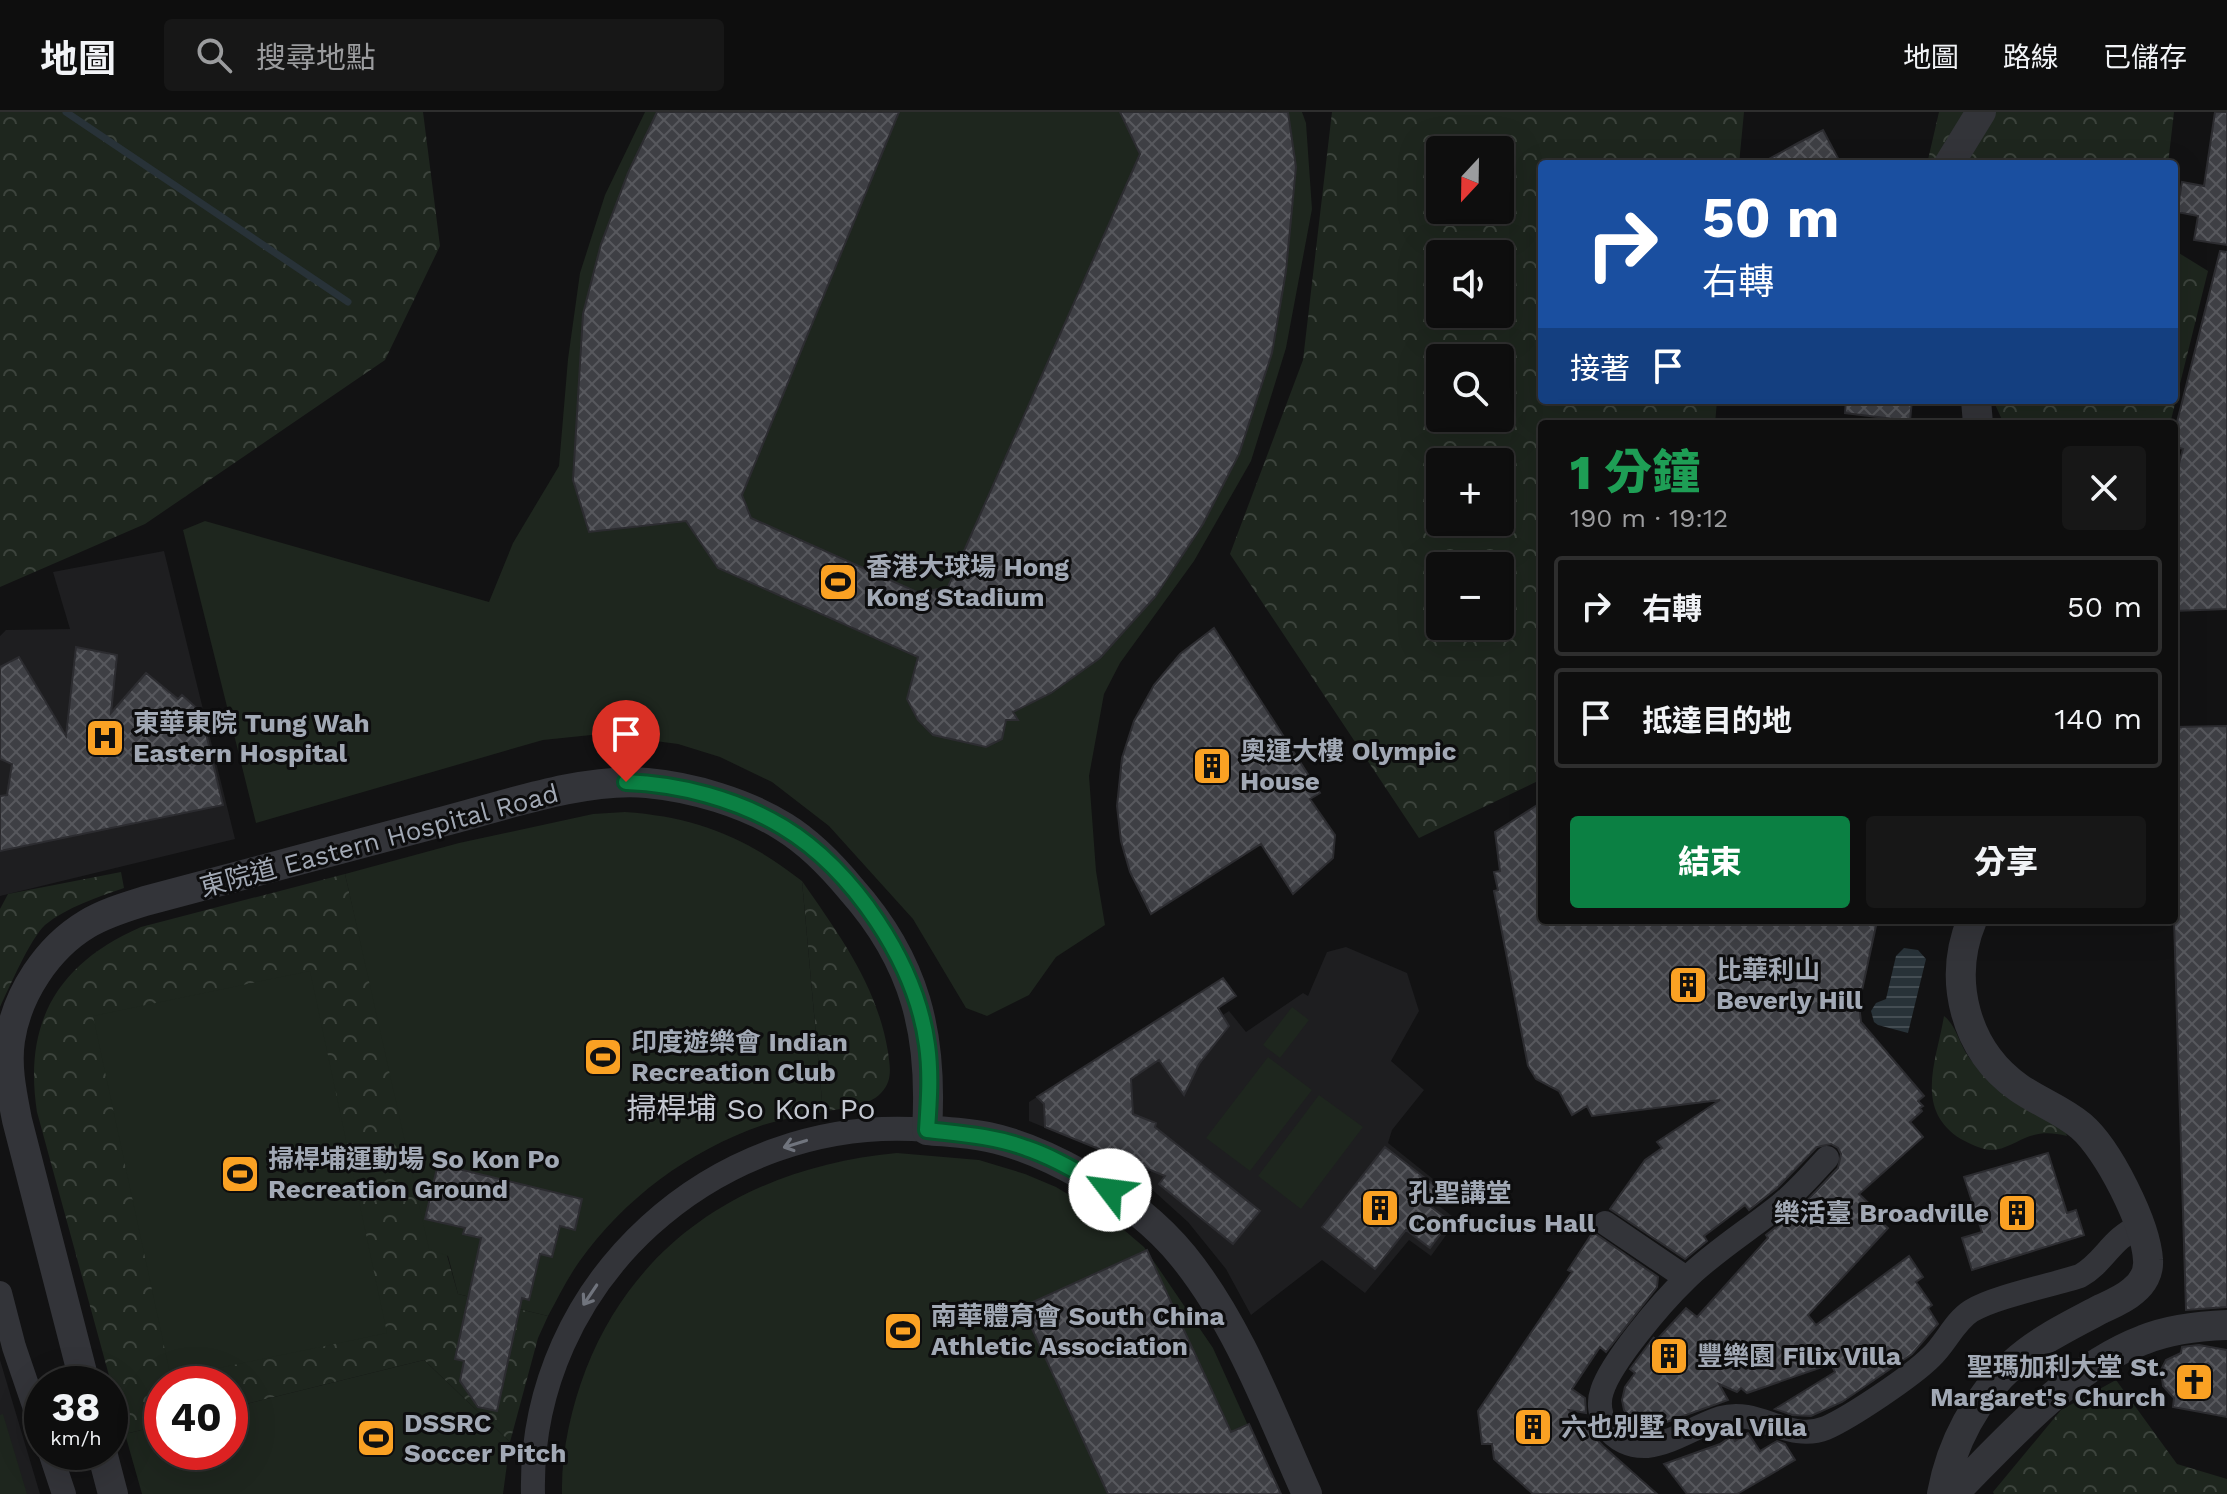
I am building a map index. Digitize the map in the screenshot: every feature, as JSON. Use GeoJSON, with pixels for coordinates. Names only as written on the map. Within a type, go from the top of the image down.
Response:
{"type":"FeatureCollection","features":[{"type":"Feature","properties":{"kind":"street"},"geometry":{"type":"LineString","coordinates":[[1951,160],[1981,112]]}},
{"type":"Feature","properties":{"kind":"street","name":"東院道 Eastern Hospital Road"},"geometry":{"type":"LineString","coordinates":[[80,1366],[5,1082],[10,1039],[25,993],[54,951],[90,922],[145,901],[522,801],[593,786],[636,782],[673,787],[729,802],[784,827],[834,869],[887,935],[916,998],[927,1043],[930,1091],[927,1130]]}},
{"type":"Feature","properties":{"kind":"street"},"geometry":{"type":"LineString","coordinates":[[1942,1494],[1956,1444],[1971,1415],[1998,1380],[2039,1343],[2125,1296],[2141,1283],[2148,1269],[2139,1227],[2114,1166],[2091,1136],[2070,1118],[2012,1083],[1994,1066],[1978,1043],[1967,1019],[1961,991],[1961,960],[1971,924]]}},
{"type":"Feature","properties":{"kind":"street"},"geometry":{"type":"LineString","coordinates":[[533,1494],[534,1443],[539,1411],[560,1350],[591,1292],[628,1246],[699,1188],[763,1155],[801,1142],[863,1129],[892,1127],[987,1137],[1026,1148],[1066,1165],[1110,1190],[1148,1221],[1183,1256],[1221,1312],[1242,1350],[1307,1494]]}},
{"type":"Feature","properties":{"kind":"street"},"geometry":{"type":"LineString","coordinates":[[1827,1158],[1784,1203],[1686,1278],[1644,1326],[1601,1392],[1599,1406],[1610,1432],[1635,1446],[1664,1442],[1721,1418],[1734,1416],[1758,1419],[1796,1432],[1823,1429],[1916,1370],[1933,1356],[1970,1312],[2080,1276],[2095,1267],[2123,1233],[2139,1227]]}},
{"type":"Feature","properties":{"kind":"street"},"geometry":{"type":"LineString","coordinates":[[1605,1223],[1686,1278]]}},
{"type":"Feature","properties":{"kind":"street"},"geometry":{"type":"LineString","coordinates":[[0,1293],[24,1376]]}},
{"type":"Feature","properties":{"kind":"street"},"geometry":{"type":"LineString","coordinates":[[1953,1494],[2003,1443],[2078,1375],[2142,1340],[2192,1326],[2227,1325]]}},
{"type":"Feature","properties":{"kind":"street"},"geometry":{"type":"LineString","coordinates":[[56,1470],[64,1494]]}},
{"type":"Feature","properties":{"kind":"street"},"geometry":{"type":"LineString","coordinates":[[107,1470],[113,1494]]}},
{"type":"Feature","properties":{"kind":"shaded area","name":"東華東院 Tung Wah Eastern Hospital"},"geometry":{"type":"Polygon","coordinates":[[[164,551],[235,839],[0,896],[0,636],[6,630],[70,629],[53,572],[164,551]]]}},
{"type":"Feature","properties":{"kind":"shaded area"},"geometry":{"type":"Polygon","coordinates":[[[1346,947],[1407,973],[1419,1011],[1391,1061],[1424,1090],[1392,1130],[1388,1143],[1448,1191],[1438,1205],[1457,1220],[1431,1256],[1409,1240],[1365,1293],[1322,1260],[1251,1315],[1226,1269],[1188,1222],[1146,1184],[1151,1171],[1029,1121],[1029,1102],[1166,1015],[1184,1040],[1229,1011],[1246,1032],[1303,993],[1308,996],[1327,952],[1346,947]]]}},
{"type":"Feature","properties":{"kind":"shaded area"},"geometry":{"type":"Polygon","coordinates":[[[1904,948],[1918,950],[1926,959],[1908,1033],[1878,1025],[1871,1011],[1876,1003],[1886,999],[1896,956],[1904,948]]]}},
{"type":"Feature","properties":{"kind":"shaded area"},"geometry":{"type":"Polygon","coordinates":[[[0,1360],[24,1440],[24,1470],[33,1470],[40,1494],[0,1494],[0,1360]]]}},
{"type":"Feature","properties":{"kind":"green space"},"geometry":{"type":"Polygon","coordinates":[[[0,112],[423,112],[440,246],[385,360],[145,524],[0,587],[0,112]]]}},
{"type":"Feature","properties":{"kind":"green space","name":"香港大球場 Hong Kong Stadium"},"geometry":{"type":"Polygon","coordinates":[[[645,112],[1302,112],[1306,123],[1312,209],[1286,348],[1251,461],[1194,561],[1120,663],[1104,694],[1089,776],[1096,871],[1105,925],[1056,957],[1029,995],[987,1016],[966,1008],[913,919],[829,826],[772,782],[720,757],[678,744],[601,734],[543,740],[256,823],[183,530],[205,521],[489,602],[513,543],[559,466],[568,359],[580,273],[605,195],[645,112]]]}},
{"type":"Feature","properties":{"kind":"green space"},"geometry":{"type":"Polygon","coordinates":[[[1332,112],[1744,112],[1739,160],[1538,160],[1538,404],[1717,404],[1715,420],[1538,420],[1538,781],[1419,838],[1230,554],[1303,360],[1332,112]]]}},
{"type":"Feature","properties":{"kind":"green space"},"geometry":{"type":"Polygon","coordinates":[[[1939,112],[2174,112],[2168,160],[1928,160],[1939,112]]]}},
{"type":"Feature","properties":{"kind":"green space"},"geometry":{"type":"Polygon","coordinates":[[[2178,252],[2208,271],[2178,392],[2178,252]]]}},
{"type":"Feature","properties":{"kind":"green space"},"geometry":{"type":"Polygon","coordinates":[[[1995,404],[2175,404],[2171,420],[2002,420],[1995,404]]]}},
{"type":"Feature","properties":{"kind":"green space","name":"印度遊樂會 Indian Recreation Club"},"geometry":{"type":"Polygon","coordinates":[[[625,812],[675,819],[719,832],[761,852],[802,881],[823,1112],[770,1123],[735,1136],[709,1148],[660,1179],[597,1239],[575,1268],[548,1316],[458,1294],[448,1256],[429,1249],[345,874],[459,843],[593,814],[625,812]]]}},
{"type":"Feature","properties":{"kind":"green space"},"geometry":{"type":"Polygon","coordinates":[[[121,872],[124,888],[73,908],[45,925],[27,952],[0,1007],[0,909],[8,894],[121,872]]]}},
{"type":"Feature","properties":{"kind":"green space"},"geometry":{"type":"Polygon","coordinates":[[[345,874],[375,1003],[458,1294],[548,1316],[538,1338],[510,1442],[424,1360],[248,1404],[248,1366],[144,1366],[144,1429],[128,1433],[128,1366],[106,1366],[37,1112],[34,1080],[42,1023],[53,999],[88,958],[141,927],[345,874]]]}},
{"type":"Feature","properties":{"kind":"green space"},"geometry":{"type":"Polygon","coordinates":[[[802,881],[866,983],[883,1028],[890,1074],[887,1084],[876,1098],[823,1112],[802,881]]]}},
{"type":"Feature","properties":{"kind":"green space","name":"掃桿埔運動場 So Kon Po Recreation Ground"},"geometry":{"type":"Polygon","coordinates":[[[310,971],[387,1333],[229,1366],[168,1366],[93,1016],[310,971]]]}},
{"type":"Feature","properties":{"kind":"green space"},"geometry":{"type":"Polygon","coordinates":[[[1292,1007],[1309,1020],[1280,1058],[1263,1045],[1292,1007]]]}},
{"type":"Feature","properties":{"kind":"green space"},"geometry":{"type":"Polygon","coordinates":[[[1944,1016],[1975,1064],[2061,1120],[2067,1136],[2048,1133],[2035,1135],[1990,1150],[1964,1141],[1946,1127],[1937,1113],[1932,1083],[1944,1016]]]}},
{"type":"Feature","properties":{"kind":"green space"},"geometry":{"type":"Polygon","coordinates":[[[1268,1057],[1312,1090],[1250,1171],[1206,1138],[1268,1057]]]}},
{"type":"Feature","properties":{"kind":"green space"},"geometry":{"type":"Polygon","coordinates":[[[1319,1095],[1363,1127],[1301,1209],[1258,1176],[1319,1095]]]}},
{"type":"Feature","properties":{"kind":"green space","name":"南華體育會 South China Athletic Association"},"geometry":{"type":"Polygon","coordinates":[[[897,1153],[979,1160],[1025,1174],[1056,1187],[1117,1224],[1144,1247],[1213,1348],[1279,1494],[562,1494],[568,1431],[586,1369],[609,1321],[637,1280],[671,1245],[709,1215],[751,1191],[797,1173],[846,1160],[897,1153]]]}},
{"type":"Feature","properties":{"kind":"green space"},"geometry":{"type":"Polygon","coordinates":[[[424,1360],[510,1442],[503,1494],[142,1494],[128,1445],[128,1433],[144,1429],[144,1470],[248,1470],[248,1404],[424,1360]]]}},
{"type":"Feature","properties":{"kind":"green space"},"geometry":{"type":"Polygon","coordinates":[[[2116,1380],[2177,1464],[2227,1479],[2227,1494],[1994,1494],[2061,1410],[2116,1380]]]}},
{"type":"Feature","properties":{"kind":"green space"},"geometry":{"type":"Polygon","coordinates":[[[3,1414],[27,1494],[0,1494],[0,1415],[3,1414]]]}},
{"type":"Feature","properties":{"kind":"building"},"geometry":{"type":"Polygon","coordinates":[[[657,112],[899,112],[742,495],[751,518],[919,593],[948,587],[1140,154],[1120,112],[1288,112],[1296,167],[1286,271],[1272,353],[1239,454],[1203,524],[1155,597],[1100,658],[1051,693],[1013,712],[1018,720],[1006,720],[1002,739],[986,747],[933,735],[918,720],[907,699],[918,657],[718,568],[686,521],[589,532],[573,480],[583,314],[601,244],[628,173],[657,112]]]}},
{"type":"Feature","properties":{"kind":"building"},"geometry":{"type":"Polygon","coordinates":[[[2215,112],[2227,112],[2227,245],[2194,240],[2198,216],[2178,212],[2182,182],[2204,186],[2215,112]]]}},
{"type":"Feature","properties":{"kind":"building"},"geometry":{"type":"Polygon","coordinates":[[[1823,130],[1839,160],[1767,160],[1823,130]]]}},
{"type":"Feature","properties":{"kind":"building"},"geometry":{"type":"Polygon","coordinates":[[[2220,251],[2227,252],[2227,609],[2178,611],[2178,467],[2183,449],[2178,448],[2178,420],[2220,251]]]}},
{"type":"Feature","properties":{"kind":"building"},"geometry":{"type":"Polygon","coordinates":[[[1846,404],[1912,404],[1910,420],[1845,413],[1846,404]]]}},
{"type":"Feature","properties":{"kind":"building","name":"奧運大樓 Olympic House"},"geometry":{"type":"Polygon","coordinates":[[[1214,628],[1320,793],[1310,799],[1335,835],[1333,858],[1293,894],[1261,844],[1151,914],[1130,872],[1121,841],[1117,806],[1122,758],[1134,721],[1154,685],[1180,654],[1214,628]]]}},
{"type":"Feature","properties":{"kind":"building","name":"東華東院 Tung Wah Eastern Hospital"},"geometry":{"type":"Polygon","coordinates":[[[76,647],[117,655],[111,713],[146,673],[178,699],[182,695],[201,712],[223,805],[0,851],[0,796],[7,795],[12,764],[0,759],[0,667],[19,657],[66,736],[76,647]]]}},
{"type":"Feature","properties":{"kind":"building"},"geometry":{"type":"Polygon","coordinates":[[[2227,726],[2227,1307],[2186,1310],[2174,924],[2178,924],[2178,727],[2227,726]]]}},
{"type":"Feature","properties":{"kind":"building"},"geometry":{"type":"Polygon","coordinates":[[[1538,805],[1538,924],[1876,926],[1859,1004],[1861,1022],[1924,1096],[1918,1101],[1923,1106],[1920,1108],[1922,1111],[1910,1122],[1923,1137],[1859,1194],[1879,1213],[1875,1217],[1888,1228],[1808,1315],[1816,1325],[1909,1256],[1923,1277],[1916,1282],[1932,1305],[1928,1308],[1938,1324],[1912,1354],[1842,1402],[1811,1416],[1792,1415],[1775,1409],[1835,1372],[1831,1364],[1747,1393],[1741,1388],[1737,1392],[1719,1384],[1728,1400],[1661,1424],[1649,1426],[1634,1423],[1624,1410],[1622,1400],[1625,1387],[1635,1373],[1630,1369],[1654,1337],[1653,1344],[1686,1308],[1697,1317],[1768,1238],[1766,1235],[1802,1206],[1838,1168],[1841,1154],[1831,1144],[1817,1147],[1777,1188],[1749,1210],[1745,1205],[1704,1236],[1707,1241],[1685,1259],[1610,1209],[1645,1160],[1662,1148],[1657,1142],[1720,1100],[1592,1116],[1587,1106],[1572,1115],[1559,1091],[1536,1079],[1528,1066],[1494,891],[1498,890],[1494,872],[1500,871],[1495,832],[1538,805]]]}},
{"type":"Feature","properties":{"kind":"building"},"geometry":{"type":"Polygon","coordinates":[[[1223,978],[1236,996],[1218,1008],[1229,1026],[1199,1064],[1184,1095],[1159,1060],[1131,1079],[1133,1114],[1156,1123],[1155,1127],[1260,1211],[1233,1244],[1159,1184],[1165,1176],[1045,1127],[1044,1104],[1037,1097],[1223,978]]]}},
{"type":"Feature","properties":{"kind":"building","name":"孔聖講堂 Confucius Hall"},"geometry":{"type":"Polygon","coordinates":[[[1385,1147],[1439,1189],[1427,1204],[1450,1221],[1430,1248],[1406,1230],[1375,1269],[1322,1227],[1385,1147]]]}},
{"type":"Feature","properties":{"kind":"building","name":"樂活臺 Broadville"},"geometry":{"type":"Polygon","coordinates":[[[2048,1153],[2067,1213],[2076,1210],[2084,1235],[1972,1270],[1962,1238],[1982,1232],[1964,1177],[2048,1153]]]}},
{"type":"Feature","properties":{"kind":"building"},"geometry":{"type":"Polygon","coordinates":[[[438,1164],[582,1199],[575,1230],[560,1226],[552,1257],[540,1254],[529,1300],[522,1298],[497,1411],[478,1407],[460,1381],[464,1361],[455,1359],[481,1238],[463,1234],[465,1228],[425,1219],[438,1164]]]}},
{"type":"Feature","properties":{"kind":"building"},"geometry":{"type":"Polygon","coordinates":[[[1593,1232],[1658,1277],[1657,1287],[1606,1352],[1600,1347],[1572,1389],[1585,1398],[1586,1413],[1569,1410],[1603,1446],[1657,1494],[1533,1494],[1494,1459],[1492,1444],[1482,1444],[1478,1411],[1572,1272],[1568,1270],[1593,1232]]]}},
{"type":"Feature","properties":{"kind":"building"},"geometry":{"type":"Polygon","coordinates":[[[1147,1250],[1231,1432],[1249,1424],[1281,1494],[1108,1494],[1022,1307],[1147,1250]]]}},
{"type":"Feature","properties":{"kind":"building","name":"聖瑪加利大堂 St. Margaret's Church"},"geometry":{"type":"Polygon","coordinates":[[[2199,1345],[2227,1350],[2227,1417],[2173,1407],[2174,1398],[2163,1386],[2161,1370],[2166,1360],[2181,1353],[2182,1347],[2199,1345]]]}},
{"type":"Feature","properties":{"kind":"building"},"geometry":{"type":"Polygon","coordinates":[[[1748,1433],[1760,1451],[1777,1441],[1785,1444],[1795,1460],[1737,1494],[1687,1494],[1664,1464],[1720,1444],[1732,1436],[1735,1441],[1748,1433]]]}},
{"type":"Feature","properties":{"kind":"waterway"},"geometry":{"type":"LineString","coordinates":[[66,112],[348,302]]}},
{"type":"Feature","properties":{"kind":"place","name":"香港大球場 Hong Kong Stadium"},"geometry":{"type":"Point","coordinates":[838,582]}},
{"type":"Feature","properties":{"kind":"place","name":"東華東院 Tung Wah Eastern Hospital"},"geometry":{"type":"Point","coordinates":[105,738]}},
{"type":"Feature","properties":{"kind":"place","name":"奧運大樓 Olympic House"},"geometry":{"type":"Point","coordinates":[1212,766]}},
{"type":"Feature","properties":{"kind":"place","name":"比華利山 Beverly Hill"},"geometry":{"type":"Point","coordinates":[1688,985]}},
{"type":"Feature","properties":{"kind":"place","name":"印度遊樂會 Indian Recreation Club"},"geometry":{"type":"Point","coordinates":[603,1057]}},
{"type":"Feature","properties":{"kind":"place","name":"掃桿埔運動場 So Kon Po Recreation Ground"},"geometry":{"type":"Point","coordinates":[240,1174]}},
{"type":"Feature","properties":{"kind":"place","name":"孔聖講堂 Confucius Hall"},"geometry":{"type":"Point","coordinates":[1380,1208]}},
{"type":"Feature","properties":{"kind":"place","name":"樂活臺 Broadville"},"geometry":{"type":"Point","coordinates":[2017,1213]}},
{"type":"Feature","properties":{"kind":"place","name":"南華體育會 South China Athletic Association"},"geometry":{"type":"Point","coordinates":[903,1331]}},
{"type":"Feature","properties":{"kind":"place","name":"豐樂園 Filix Villa"},"geometry":{"type":"Point","coordinates":[1669,1356]}},
{"type":"Feature","properties":{"kind":"place","name":"聖瑪加利大堂 St. Margaret's Church"},"geometry":{"type":"Point","coordinates":[2194,1382]}},
{"type":"Feature","properties":{"kind":"place","name":"六也別墅 Royal Villa"},"geometry":{"type":"Point","coordinates":[1533,1427]}},
{"type":"Feature","properties":{"kind":"place","name":"DSSRC Soccer Pitch"},"geometry":{"type":"Point","coordinates":[376,1438]}},
{"type":"Feature","properties":{"kind":"district","name":"掃桿埔 So Kon Po"},"geometry":{"type":"Point","coordinates":[751,1108]}},
{"type":"Feature","properties":{"kind":"route"},"geometry":{"type":"LineString","coordinates":[[626,782],[673,787],[757,813],[784,827],[803,842],[834,869],[862,901],[887,935],[916,998],[927,1043],[930,1091],[927,1130],[987,1137],[1026,1148],[1066,1165],[1110,1190]]}}]}
